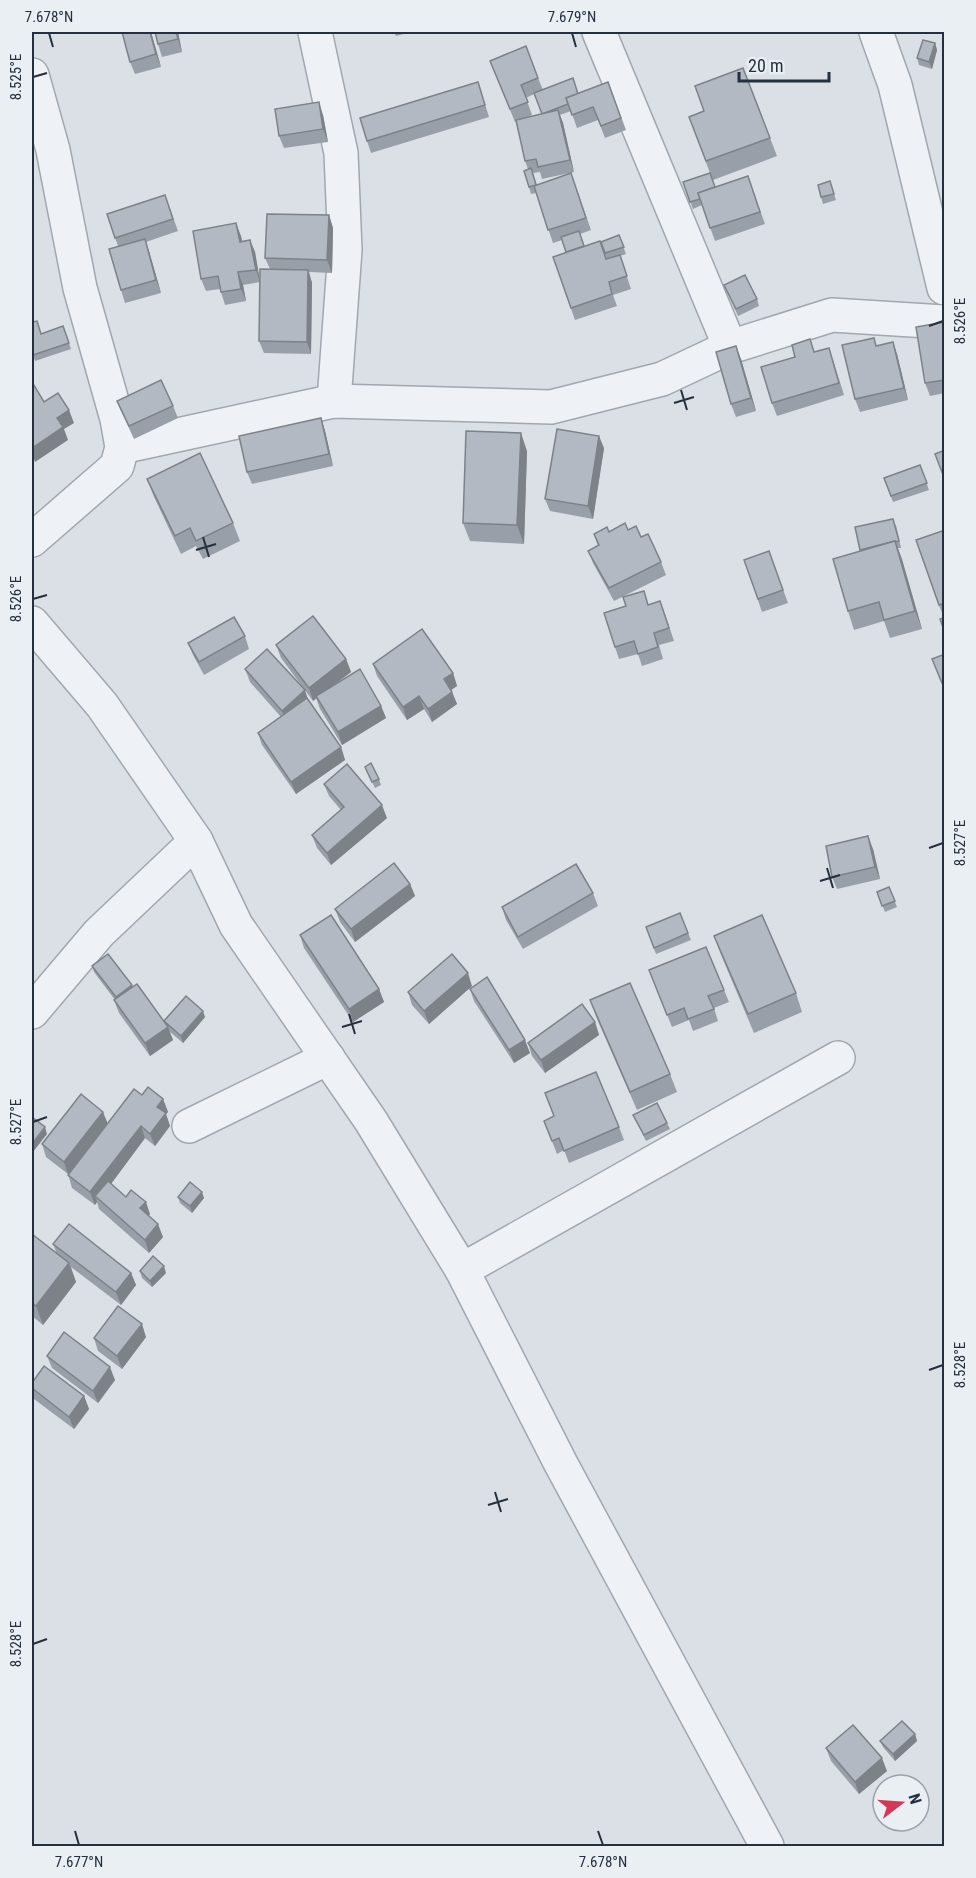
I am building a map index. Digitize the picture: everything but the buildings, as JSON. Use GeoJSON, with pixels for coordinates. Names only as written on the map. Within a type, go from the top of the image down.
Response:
{"type":"FeatureCollection","features":[{"type":"Feature","properties":{"kind":"street"},"geometry":{"type":"LineString","coordinates":[[315,32],[341,164],[345,250],[334,401]]}},
{"type":"Feature","properties":{"kind":"street"},"geometry":{"type":"LineString","coordinates":[[598,32],[730,346]]}},
{"type":"Feature","properties":{"kind":"street"},"geometry":{"type":"LineString","coordinates":[[876,32],[895,85],[945,288]]}},
{"type":"Feature","properties":{"kind":"street"},"geometry":{"type":"LineString","coordinates":[[32,75],[53,150],[80,288],[117,419],[122,447],[117,466],[32,540]]}},
{"type":"Feature","properties":{"kind":"street"},"geometry":{"type":"LineString","coordinates":[[122,447],[334,401],[551,407],[662,379],[730,346],[832,315],[945,322]]}},
{"type":"Feature","properties":{"kind":"street"},"geometry":{"type":"LineString","coordinates":[[32,623],[102,705],[196,841],[236,925],[371,1121],[462,1270],[567,1474],[767,1846]]}},
{"type":"Feature","properties":{"kind":"street"},"geometry":{"type":"LineString","coordinates":[[32,1012],[99,933],[196,841]]}},
{"type":"Feature","properties":{"kind":"street"},"geometry":{"type":"LineString","coordinates":[[189,1125],[327,1058]]}},
{"type":"Feature","properties":{"kind":"street"},"geometry":{"type":"LineString","coordinates":[[462,1270],[838,1058]]}}]}
